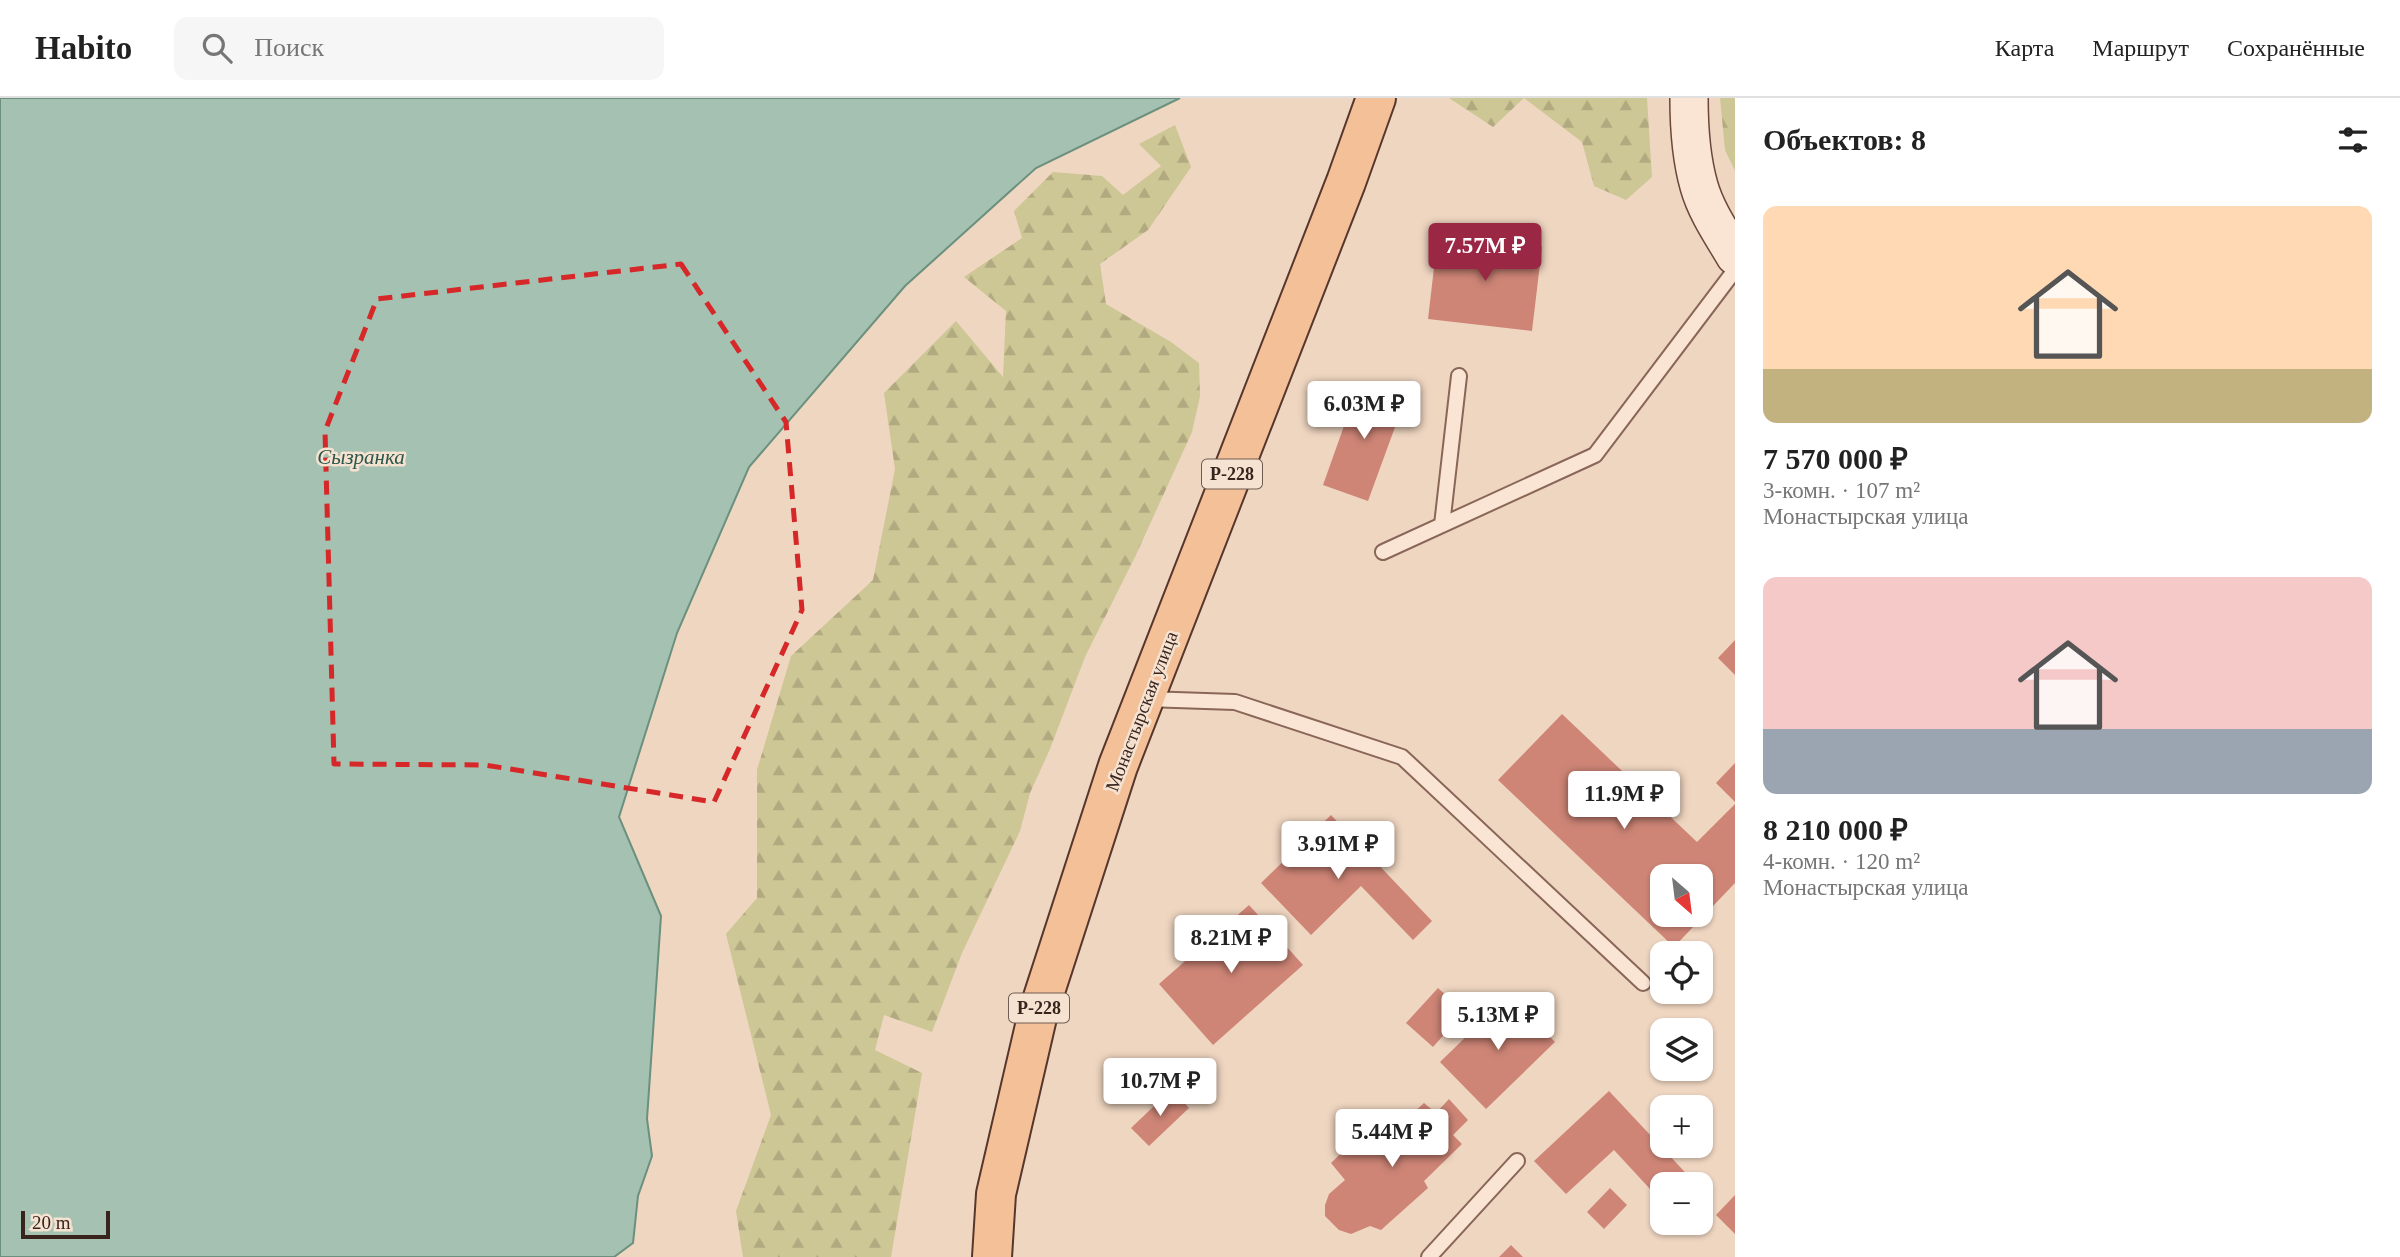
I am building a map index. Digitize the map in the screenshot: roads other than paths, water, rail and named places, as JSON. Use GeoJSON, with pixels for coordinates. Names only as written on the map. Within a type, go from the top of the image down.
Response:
{"type":"FeatureCollection","features":[{"type":"Feature","properties":{"kind":"main road","name":"Монастырская улица"},"geometry":{"type":"LineString","coordinates":[[992,1257],[996,1194],[1038,1013],[1118,766],[1346,183],[1376,98]]}},
{"type":"Feature","properties":{"kind":"main road"},"geometry":{"type":"LineString","coordinates":[[1689,98],[1689,130],[1699,187],[1714,222],[1735,256]]}},
{"type":"Feature","properties":{"kind":"lane"},"geometry":{"type":"LineString","coordinates":[[1383,552],[1595,455],[1735,271]]}},
{"type":"Feature","properties":{"kind":"lane"},"geometry":{"type":"LineString","coordinates":[[1441,525],[1459,376]]}},
{"type":"Feature","properties":{"kind":"lane"},"geometry":{"type":"LineString","coordinates":[[1144,699],[1235,702],[1402,757],[1643,983]]}},
{"type":"Feature","properties":{"kind":"lane"},"geometry":{"type":"LineString","coordinates":[[1429,1257],[1517,1161]]}},
{"type":"Feature","properties":{"kind":"water","name":"Сызранка"},"geometry":{"type":"Polygon","coordinates":[[[0,98],[1180,98],[1036,168],[905,286],[749,467],[677,633],[619,817],[661,916],[647,1119],[652,1156],[638,1196],[633,1243],[614,1257],[0,1257],[0,98]]]}}]}
